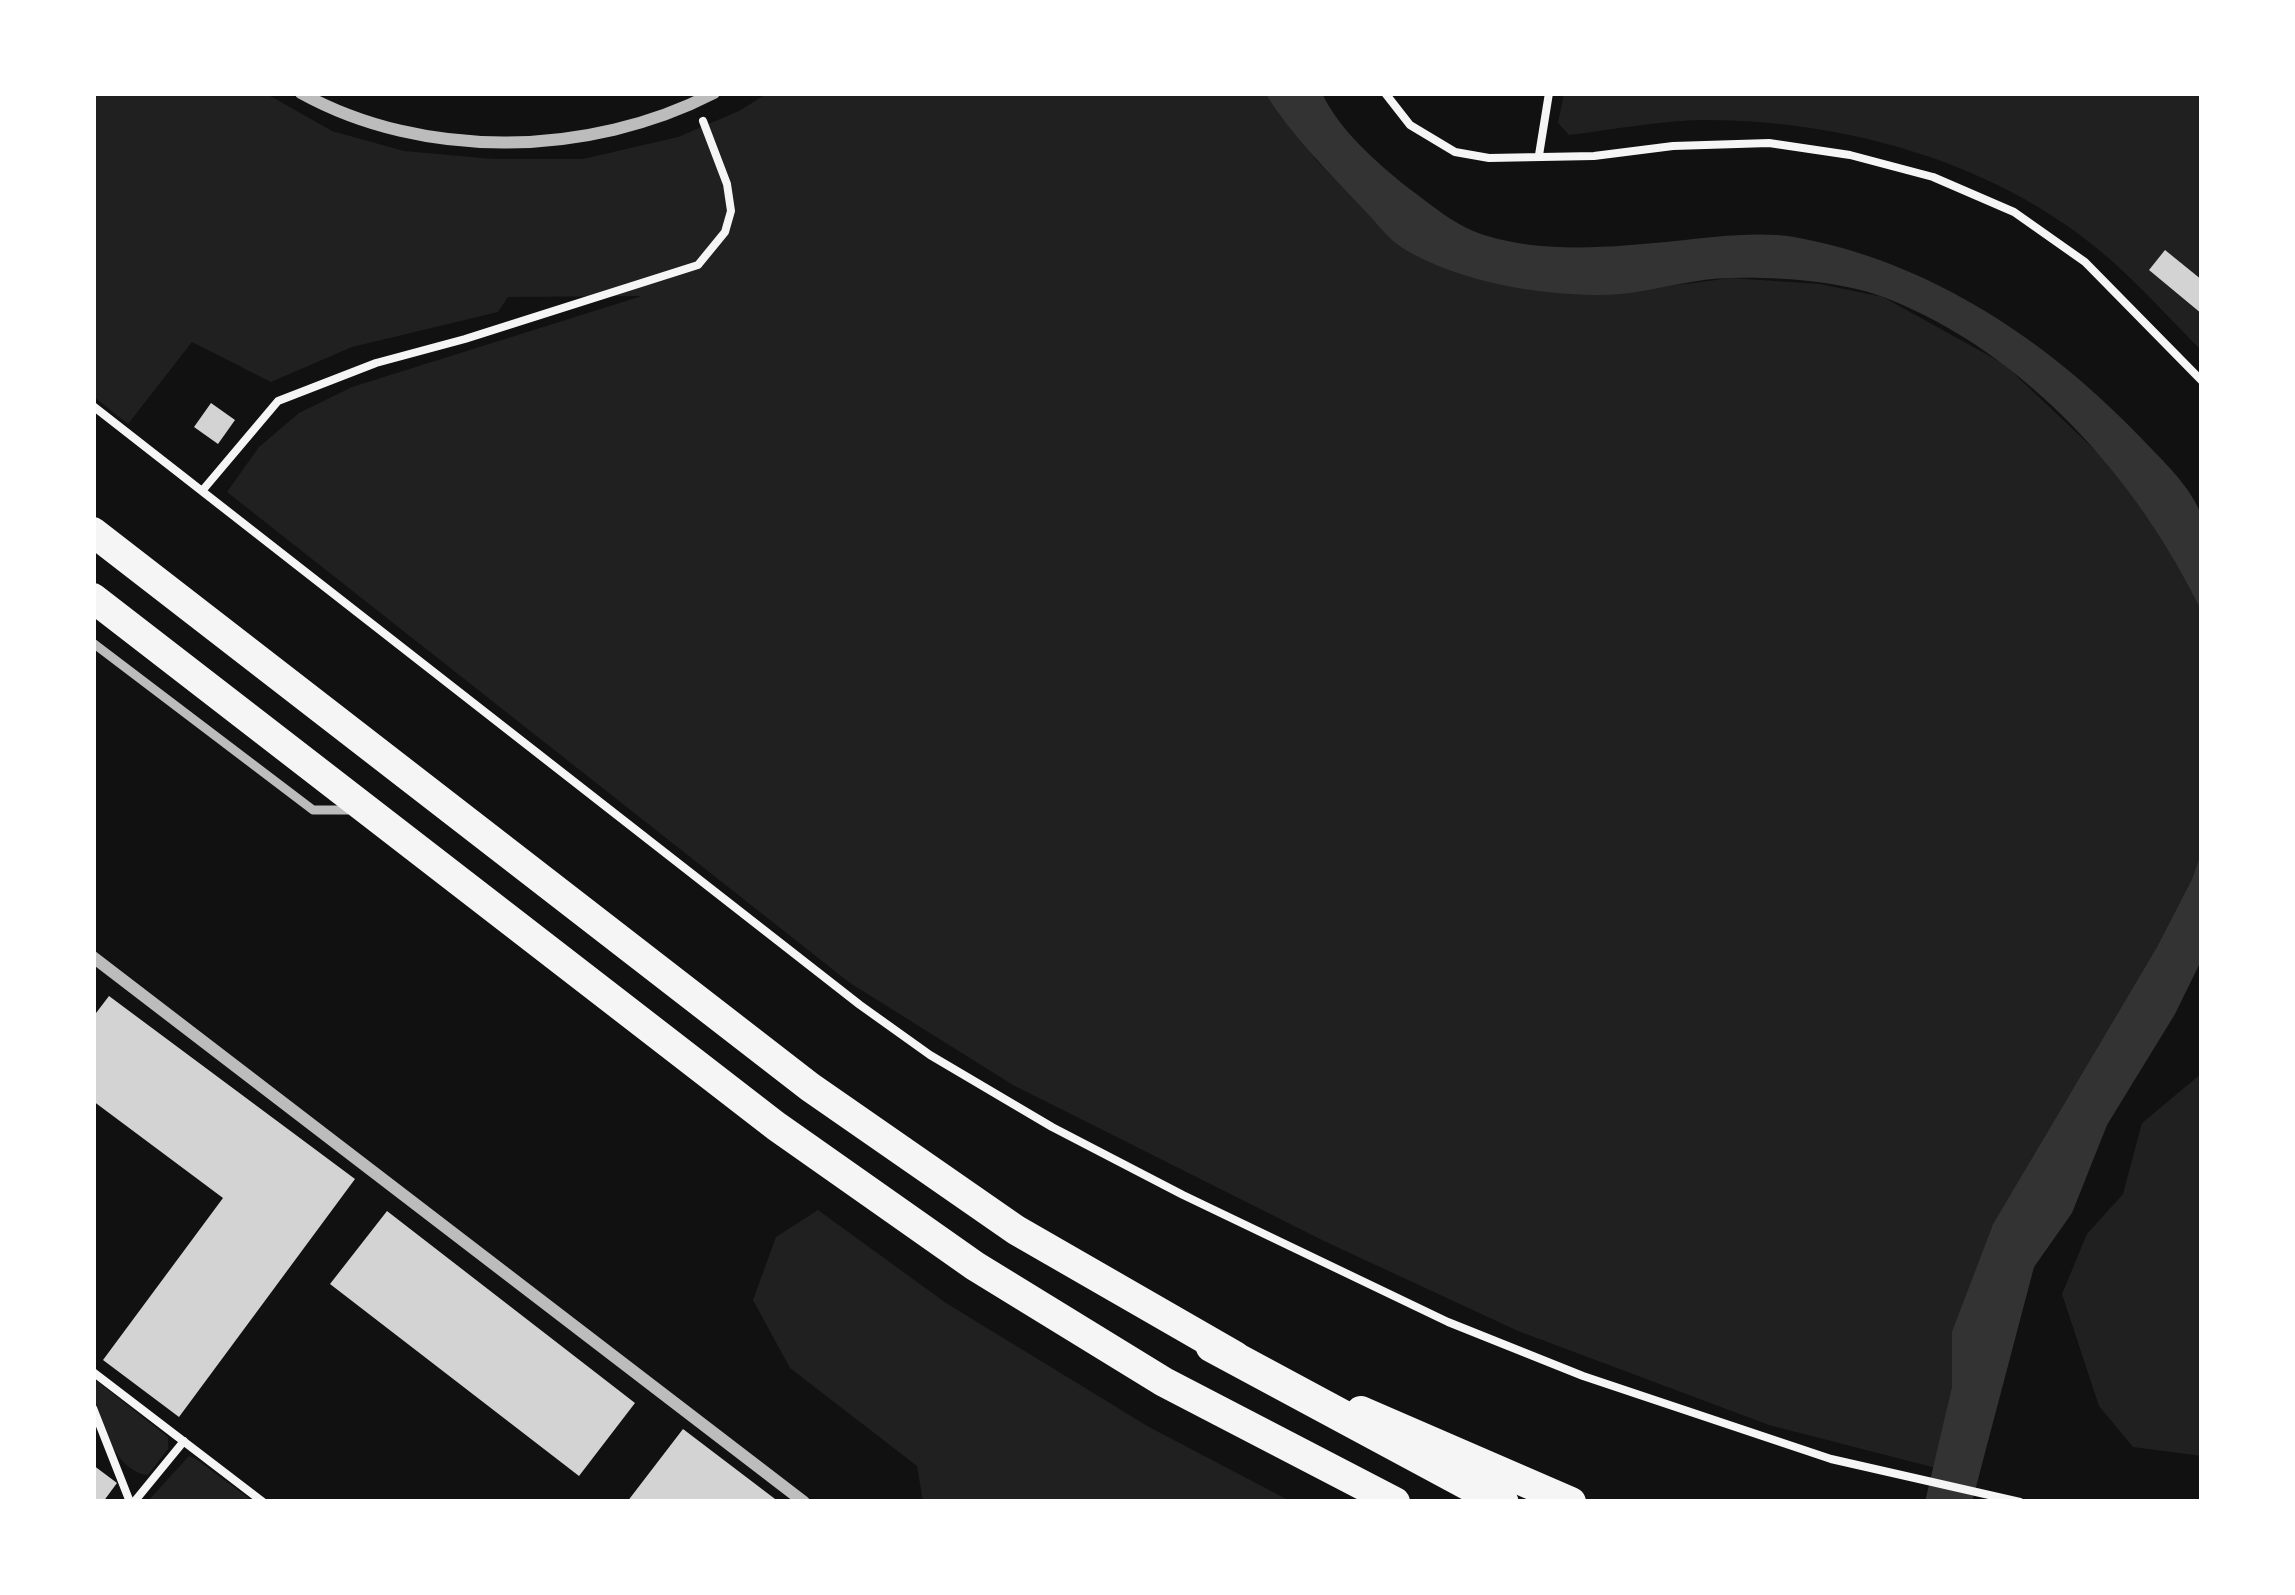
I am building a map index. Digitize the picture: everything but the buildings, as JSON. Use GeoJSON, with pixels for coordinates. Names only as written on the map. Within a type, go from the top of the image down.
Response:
{"type":"FeatureCollection","features":[{"type":"Feature","properties":{"kind":"highway"},"geometry":{"type":"LineString","coordinates":[[1212,1346],[1502,1502]]}},
{"type":"Feature","properties":{"kind":"main road"},"geometry":{"type":"LineString","coordinates":[[93,532],[810,1087],[1016,1230],[1212,1346],[1570,1502]]}},
{"type":"Feature","properties":{"kind":"main road"},"geometry":{"type":"LineString","coordinates":[[93,598],[776,1126],[975,1266],[1164,1382],[1396,1502]]}},
{"type":"Feature","properties":{"kind":"street"},"geometry":{"type":"LineString","coordinates":[[301,93],[400,133],[500,143],[607,130],[714,93]]}},
{"type":"Feature","properties":{"kind":"street"},"geometry":{"type":"LineString","coordinates":[[93,957],[804,1502]]}},
{"type":"Feature","properties":{"kind":"lane"},"geometry":{"type":"LineString","coordinates":[[93,643],[314,810],[370,809]]}},
{"type":"Feature","properties":{"kind":"path"},"geometry":{"type":"LineString","coordinates":[[1385,93],[1410,125],[1455,152],[1490,158],[1594,156],[1673,146],[1769,142],[1850,155],[1933,177],[2014,212],[2085,262],[2202,381]]}},
{"type":"Feature","properties":{"kind":"path"},"geometry":{"type":"LineString","coordinates":[[1539,155],[1549,93]]}},
{"type":"Feature","properties":{"kind":"path"},"geometry":{"type":"LineString","coordinates":[[202,491],[278,401],[376,363],[698,265],[725,232],[731,211],[727,184],[696,102]]}},
{"type":"Feature","properties":{"kind":"path"},"geometry":{"type":"LineString","coordinates":[[93,406],[860,1005],[930,1055],[1052,1126],[1183,1195],[1467,1330],[1681,1411],[1831,1459],[2020,1502]]}},
{"type":"Feature","properties":{"kind":"path"},"geometry":{"type":"LineString","coordinates":[[93,1372],[263,1502]]}},
{"type":"Feature","properties":{"kind":"path"},"geometry":{"type":"LineString","coordinates":[[93,1408],[132,1502],[184,1441]]}},
{"type":"Feature","properties":{"kind":"shaded area"},"geometry":{"type":"Polygon","coordinates":[[[93,93],[265,93],[332,131],[404,151],[493,159],[583,159],[678,137],[768,93],[1265,93],[1317,161],[1399,246],[1600,295],[1731,278],[1820,284],[1883,297],[2004,364],[2098,453],[2141,505],[2177,559],[2202,612],[2202,851],[2157,947],[1993,1224],[1953,1332],[1952,1387],[1936,1468],[1769,1425],[1518,1331],[1324,1241],[1013,1085],[850,983],[227,492],[259,447],[299,413],[352,387],[642,296],[508,297],[498,312],[352,347],[271,382],[192,342],[128,424],[93,396],[93,93]]]}},
{"type":"Feature","properties":{"kind":"shaded area"},"geometry":{"type":"Polygon","coordinates":[[[1265,93],[1322,93],[1348,132],[1383,167],[1444,214],[1484,235],[1530,245],[1579,247],[1735,235],[1794,237],[1893,265],[1940,286],[2028,339],[2068,370],[2107,404],[2189,492],[2204,533],[2202,612],[2145,515],[2072,426],[2031,386],[1937,322],[1868,292],[1810,281],[1715,279],[1597,295],[1522,289],[1449,270],[1388,236],[1299,139],[1265,93]]]}},
{"type":"Feature","properties":{"kind":"shaded area"},"geometry":{"type":"Polygon","coordinates":[[[1564,93],[2202,93],[2202,351],[2124,272],[2069,227],[1973,174],[1868,139],[1759,122],[1688,120],[1569,135],[1558,123],[1564,93]]]}},
{"type":"Feature","properties":{"kind":"shaded area"},"geometry":{"type":"Polygon","coordinates":[[[2202,851],[2202,959],[2175,1014],[2107,1125],[2072,1213],[2034,1267],[1972,1502],[1925,1502],[1952,1387],[1952,1332],[1993,1224],[2157,947],[2202,851]]]}},
{"type":"Feature","properties":{"kind":"shaded area"},"geometry":{"type":"Polygon","coordinates":[[[2202,1073],[2202,1456],[2133,1447],[2099,1406],[2062,1294],[2087,1234],[2123,1194],[2142,1123],[2202,1073]]]}},
{"type":"Feature","properties":{"kind":"shaded area"},"geometry":{"type":"Polygon","coordinates":[[[818,1210],[946,1303],[1149,1427],[1292,1502],[923,1502],[917,1466],[790,1368],[753,1300],[776,1237],[818,1210]]]}},
{"type":"Feature","properties":{"kind":"shaded area"},"geometry":{"type":"Polygon","coordinates":[[[93,1378],[168,1437],[168,1449],[148,1475],[125,1463],[107,1437],[93,1378]]]}},
{"type":"Feature","properties":{"kind":"shaded area"},"geometry":{"type":"Polygon","coordinates":[[[189,1456],[196,1459],[254,1502],[147,1502],[189,1456]]]}}]}
